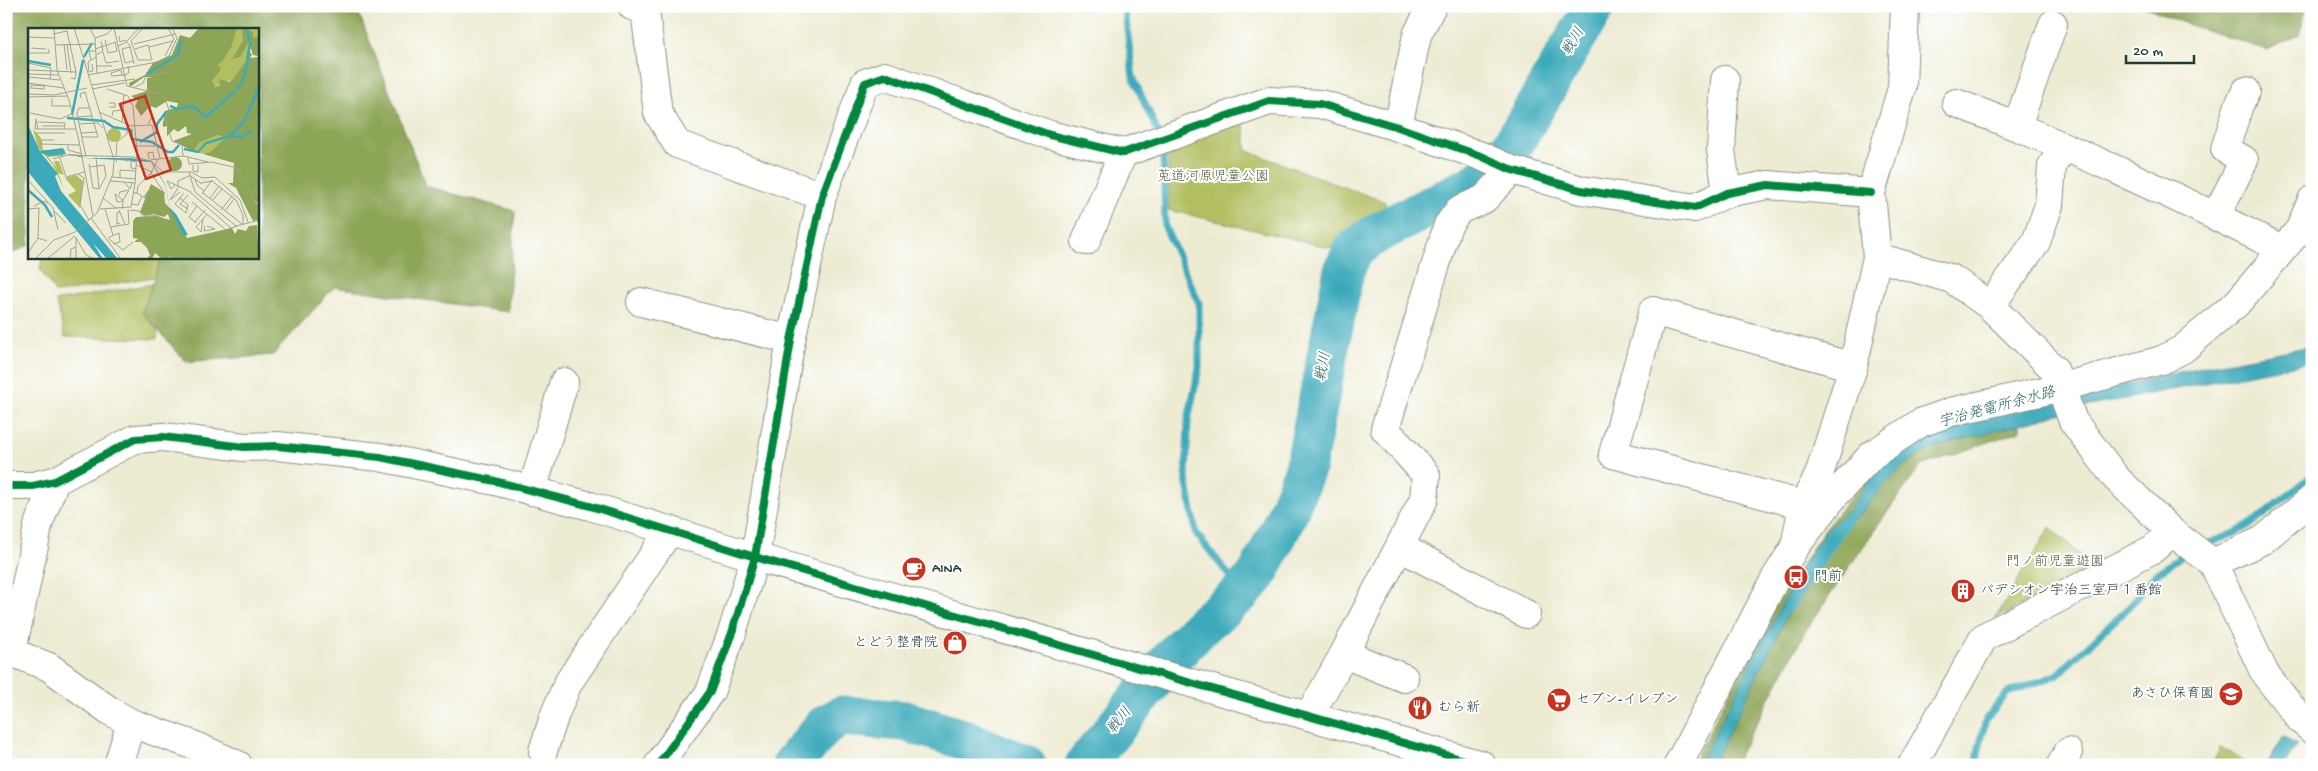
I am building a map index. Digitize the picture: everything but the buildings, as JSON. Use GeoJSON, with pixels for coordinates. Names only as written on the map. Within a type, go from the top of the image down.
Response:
{"type":"FeatureCollection","features":[{"type":"Feature","properties":{"kind":"street"},"geometry":{"type":"LineString","coordinates":[[632,6],[645,10],[658,113],[677,144],[822,196]]}},
{"type":"Feature","properties":{"kind":"street"},"geometry":{"type":"LineString","coordinates":[[1398,127],[1417,35],[1432,6]]}},
{"type":"Feature","properties":{"kind":"street"},"geometry":{"type":"LineString","coordinates":[[1794,547],[1803,505],[1819,475],[1854,367],[1877,257],[1871,193],[1902,88],[1906,6]]}},
{"type":"Feature","properties":{"kind":"street"},"geometry":{"type":"LineString","coordinates":[[2017,126],[2053,24]]}},
{"type":"Feature","properties":{"kind":"street"},"geometry":{"type":"LineString","coordinates":[[664,763],[710,692],[732,633],[755,557],[791,340],[822,196],[865,83],[885,76],[1050,135],[1123,153],[1269,101],[1320,104],[1398,127],[1502,165],[1581,190],[1695,208],[1727,193],[1768,185],[1871,193]]}},
{"type":"Feature","properties":{"kind":"street"},"geometry":{"type":"LineString","coordinates":[[1725,80],[1721,150],[1727,193]]}},
{"type":"Feature","properties":{"kind":"street"},"geometry":{"type":"LineString","coordinates":[[2216,216],[2244,160],[2225,149],[2237,99]]}},
{"type":"Feature","properties":{"kind":"street"},"geometry":{"type":"LineString","coordinates":[[1956,104],[2017,126],[2216,216],[2282,249]]}},
{"type":"Feature","properties":{"kind":"street"},"geometry":{"type":"LineString","coordinates":[[1990,306],[2036,242],[2050,205],[2052,166],[2063,147]]}},
{"type":"Feature","properties":{"kind":"street"},"geometry":{"type":"LineString","coordinates":[[1086,240],[1123,153]]}},
{"type":"Feature","properties":{"kind":"street"},"geometry":{"type":"LineString","coordinates":[[1309,716],[1344,654],[1424,500],[1426,475],[1385,429],[1448,225],[1459,210],[1484,199],[1502,165]]}},
{"type":"Feature","properties":{"kind":"street"},"geometry":{"type":"LineString","coordinates":[[1678,765],[1768,592],[1794,547],[1835,495],[1872,455],[1920,423],[1951,412],[2062,387],[2162,360],[2183,349],[2237,303],[2300,229],[2312,200]]}},
{"type":"Feature","properties":{"kind":"street"},"geometry":{"type":"LineString","coordinates":[[1877,257],[1952,279],[1990,306],[2054,368],[2074,421],[2116,478],[2172,532],[2213,563],[2265,674],[2300,720],[2312,730]]}},
{"type":"Feature","properties":{"kind":"street"},"geometry":{"type":"LineString","coordinates":[[640,302],[791,340]]}},
{"type":"Feature","properties":{"kind":"street"},"geometry":{"type":"LineString","coordinates":[[1803,505],[1613,454],[1653,312],[1854,367]]}},
{"type":"Feature","properties":{"kind":"street"},"geometry":{"type":"LineString","coordinates":[[532,491],[564,382]]}},
{"type":"Feature","properties":{"kind":"street"},"geometry":{"type":"LineString","coordinates":[[6,486],[33,486],[55,481],[135,438],[163,437],[244,447],[277,446],[380,457],[532,491],[1162,675],[1477,764]]}},
{"type":"Feature","properties":{"kind":"street"},"geometry":{"type":"LineString","coordinates":[[55,481],[40,522],[9,650],[50,667],[110,711],[190,755],[238,765]]}},
{"type":"Feature","properties":{"kind":"street"},"geometry":{"type":"LineString","coordinates":[[2213,563],[2263,540],[2312,499]]}},
{"type":"Feature","properties":{"kind":"street"},"geometry":{"type":"LineString","coordinates":[[543,751],[554,714],[568,682],[670,530]]}},
{"type":"Feature","properties":{"kind":"street"},"geometry":{"type":"LineString","coordinates":[[1912,765],[1984,637],[2153,550],[2172,532]]}},
{"type":"Feature","properties":{"kind":"street"},"geometry":{"type":"LineString","coordinates":[[1400,547],[1526,614]]}},
{"type":"Feature","properties":{"kind":"street"},"geometry":{"type":"LineString","coordinates":[[1344,654],[1404,678]]}},
{"type":"Feature","properties":{"kind":"street"},"geometry":{"type":"LineString","coordinates":[[118,765],[131,723]]}},
{"type":"Feature","properties":{"kind":"green space"},"geometry":{"type":"Polygon","coordinates":[[[6,6],[356,6],[426,186],[515,211],[508,312],[334,287],[273,355],[186,362],[142,312],[161,259],[259,259],[259,28],[28,28],[28,246],[6,257],[6,6]]]}},
{"type":"Feature","properties":{"kind":"green space"},"geometry":{"type":"Polygon","coordinates":[[[2144,6],[2307,6],[2299,35],[2267,50],[2181,22],[2144,6]]]}},
{"type":"Feature","properties":{"kind":"green space","name":"莵道河原児童公園"},"geometry":{"type":"Polygon","coordinates":[[[1243,115],[1247,151],[1385,202],[1390,219],[1344,251],[1169,210],[1168,141],[1243,115]]]}},
{"type":"Feature","properties":{"kind":"green space"},"geometry":{"type":"Polygon","coordinates":[[[42,259],[163,259],[154,277],[56,293],[40,270],[42,259]]]}},
{"type":"Feature","properties":{"kind":"green space"},"geometry":{"type":"Polygon","coordinates":[[[159,283],[157,339],[65,337],[56,301],[159,283]]]}},
{"type":"Feature","properties":{"kind":"green space"},"geometry":{"type":"Polygon","coordinates":[[[2020,407],[2020,431],[1921,466],[1880,522],[1805,632],[1734,765],[1692,765],[1767,619],[1824,530],[1880,462],[2020,407]]]}},
{"type":"Feature","properties":{"kind":"green space","name":"門ノ前児童遊園"},"geometry":{"type":"Polygon","coordinates":[[[2050,527],[2094,567],[1995,619],[2050,527]]]}},
{"type":"Feature","properties":{"kind":"green space"},"geometry":{"type":"Polygon","coordinates":[[[2220,748],[2231,752],[2248,765],[2212,765],[2220,748]]]}},
{"type":"Feature","properties":{"kind":"water"},"geometry":{"type":"Polygon","coordinates":[[[2312,346],[2312,362],[2089,406],[1953,442],[1927,451],[1907,463],[1881,488],[1859,515],[1835,536],[1811,572],[1788,613],[1713,765],[1698,765],[1798,574],[1825,531],[1849,510],[1869,480],[1885,462],[1929,430],[2205,366],[2312,346]]]}},
{"type":"Feature","properties":{"kind":"water"},"geometry":{"type":"Polygon","coordinates":[[[2284,736],[2297,745],[2284,765],[2266,765],[2284,736]]]}},
{"type":"Feature","properties":{"kind":"waterway"},"geometry":{"type":"LineString","coordinates":[[1119,6],[1125,12],[1133,77],[1159,135]]}},
{"type":"Feature","properties":{"kind":"waterway","name":"戦川"},"geometry":{"type":"LineString","coordinates":[[1085,765],[1173,656],[1205,623],[1242,592],[1258,574],[1285,519],[1305,469],[1344,270],[1354,249],[1377,233],[1473,185],[1488,175],[1513,144],[1595,6]]}},
{"type":"Feature","properties":{"kind":"waterway"},"geometry":{"type":"LineString","coordinates":[[1163,145],[1165,227],[1199,303],[1199,368],[1188,420],[1186,478],[1196,533],[1242,592]]}},
{"type":"Feature","properties":{"kind":"waterway"},"geometry":{"type":"LineString","coordinates":[[2209,543],[2235,533],[2256,521],[2310,477]]}},
{"type":"Feature","properties":{"kind":"waterway","name":"宇治発電所余水路"},"geometry":{"type":"LineString","coordinates":[[1789,609],[1849,520]]}},
{"type":"Feature","properties":{"kind":"waterway"},"geometry":{"type":"LineString","coordinates":[[1977,765],[1978,752],[1986,719],[2007,693],[2057,675],[2129,607],[2154,576],[2184,554]]}},
{"type":"Feature","properties":{"kind":"waterway","name":"戦川"},"geometry":{"type":"LineString","coordinates":[[792,765],[824,726],[842,716],[905,721],[959,738],[1026,765]]}},
{"type":"Feature","properties":{"kind":"waterway"},"geometry":{"type":"LineString","coordinates":[[1349,765],[1367,758],[1398,765]]}},
{"type":"Feature","properties":{"kind":"cycle path"},"geometry":{"type":"LineString","coordinates":[[658,765],[710,692],[732,633],[755,557],[791,340],[822,196],[865,83],[885,76],[1050,135],[1123,153],[1269,101],[1320,104],[1398,127],[1481,156],[1512,170],[1581,190],[1695,208],[1727,193],[1768,185],[1871,193]]}},
{"type":"Feature","properties":{"kind":"cycle path"},"geometry":{"type":"LineString","coordinates":[[6,486],[33,486],[55,481],[135,439],[163,437],[244,447],[277,446],[380,457],[495,481],[590,506],[755,557],[1482,765]]}},
{"type":"Feature","properties":{"kind":"place","name":"AINA"},"geometry":{"type":"Point","coordinates":[914,569]}},
{"type":"Feature","properties":{"kind":"place","name":"門前"},"geometry":{"type":"Point","coordinates":[1796,577]}},
{"type":"Feature","properties":{"kind":"place","name":"パデシオン宇治三室戸１番館"},"geometry":{"type":"Point","coordinates":[1963,591]}},
{"type":"Feature","properties":{"kind":"place","name":"とどう整骨院"},"geometry":{"type":"Point","coordinates":[955,643]}},
{"type":"Feature","properties":{"kind":"place","name":"あさひ保育園"},"geometry":{"type":"Point","coordinates":[2231,694]}},
{"type":"Feature","properties":{"kind":"place","name":"セブン-イレブン"},"geometry":{"type":"Point","coordinates":[1559,700]}},
{"type":"Feature","properties":{"kind":"place","name":"むら新"},"geometry":{"type":"Point","coordinates":[1420,708]}}]}
